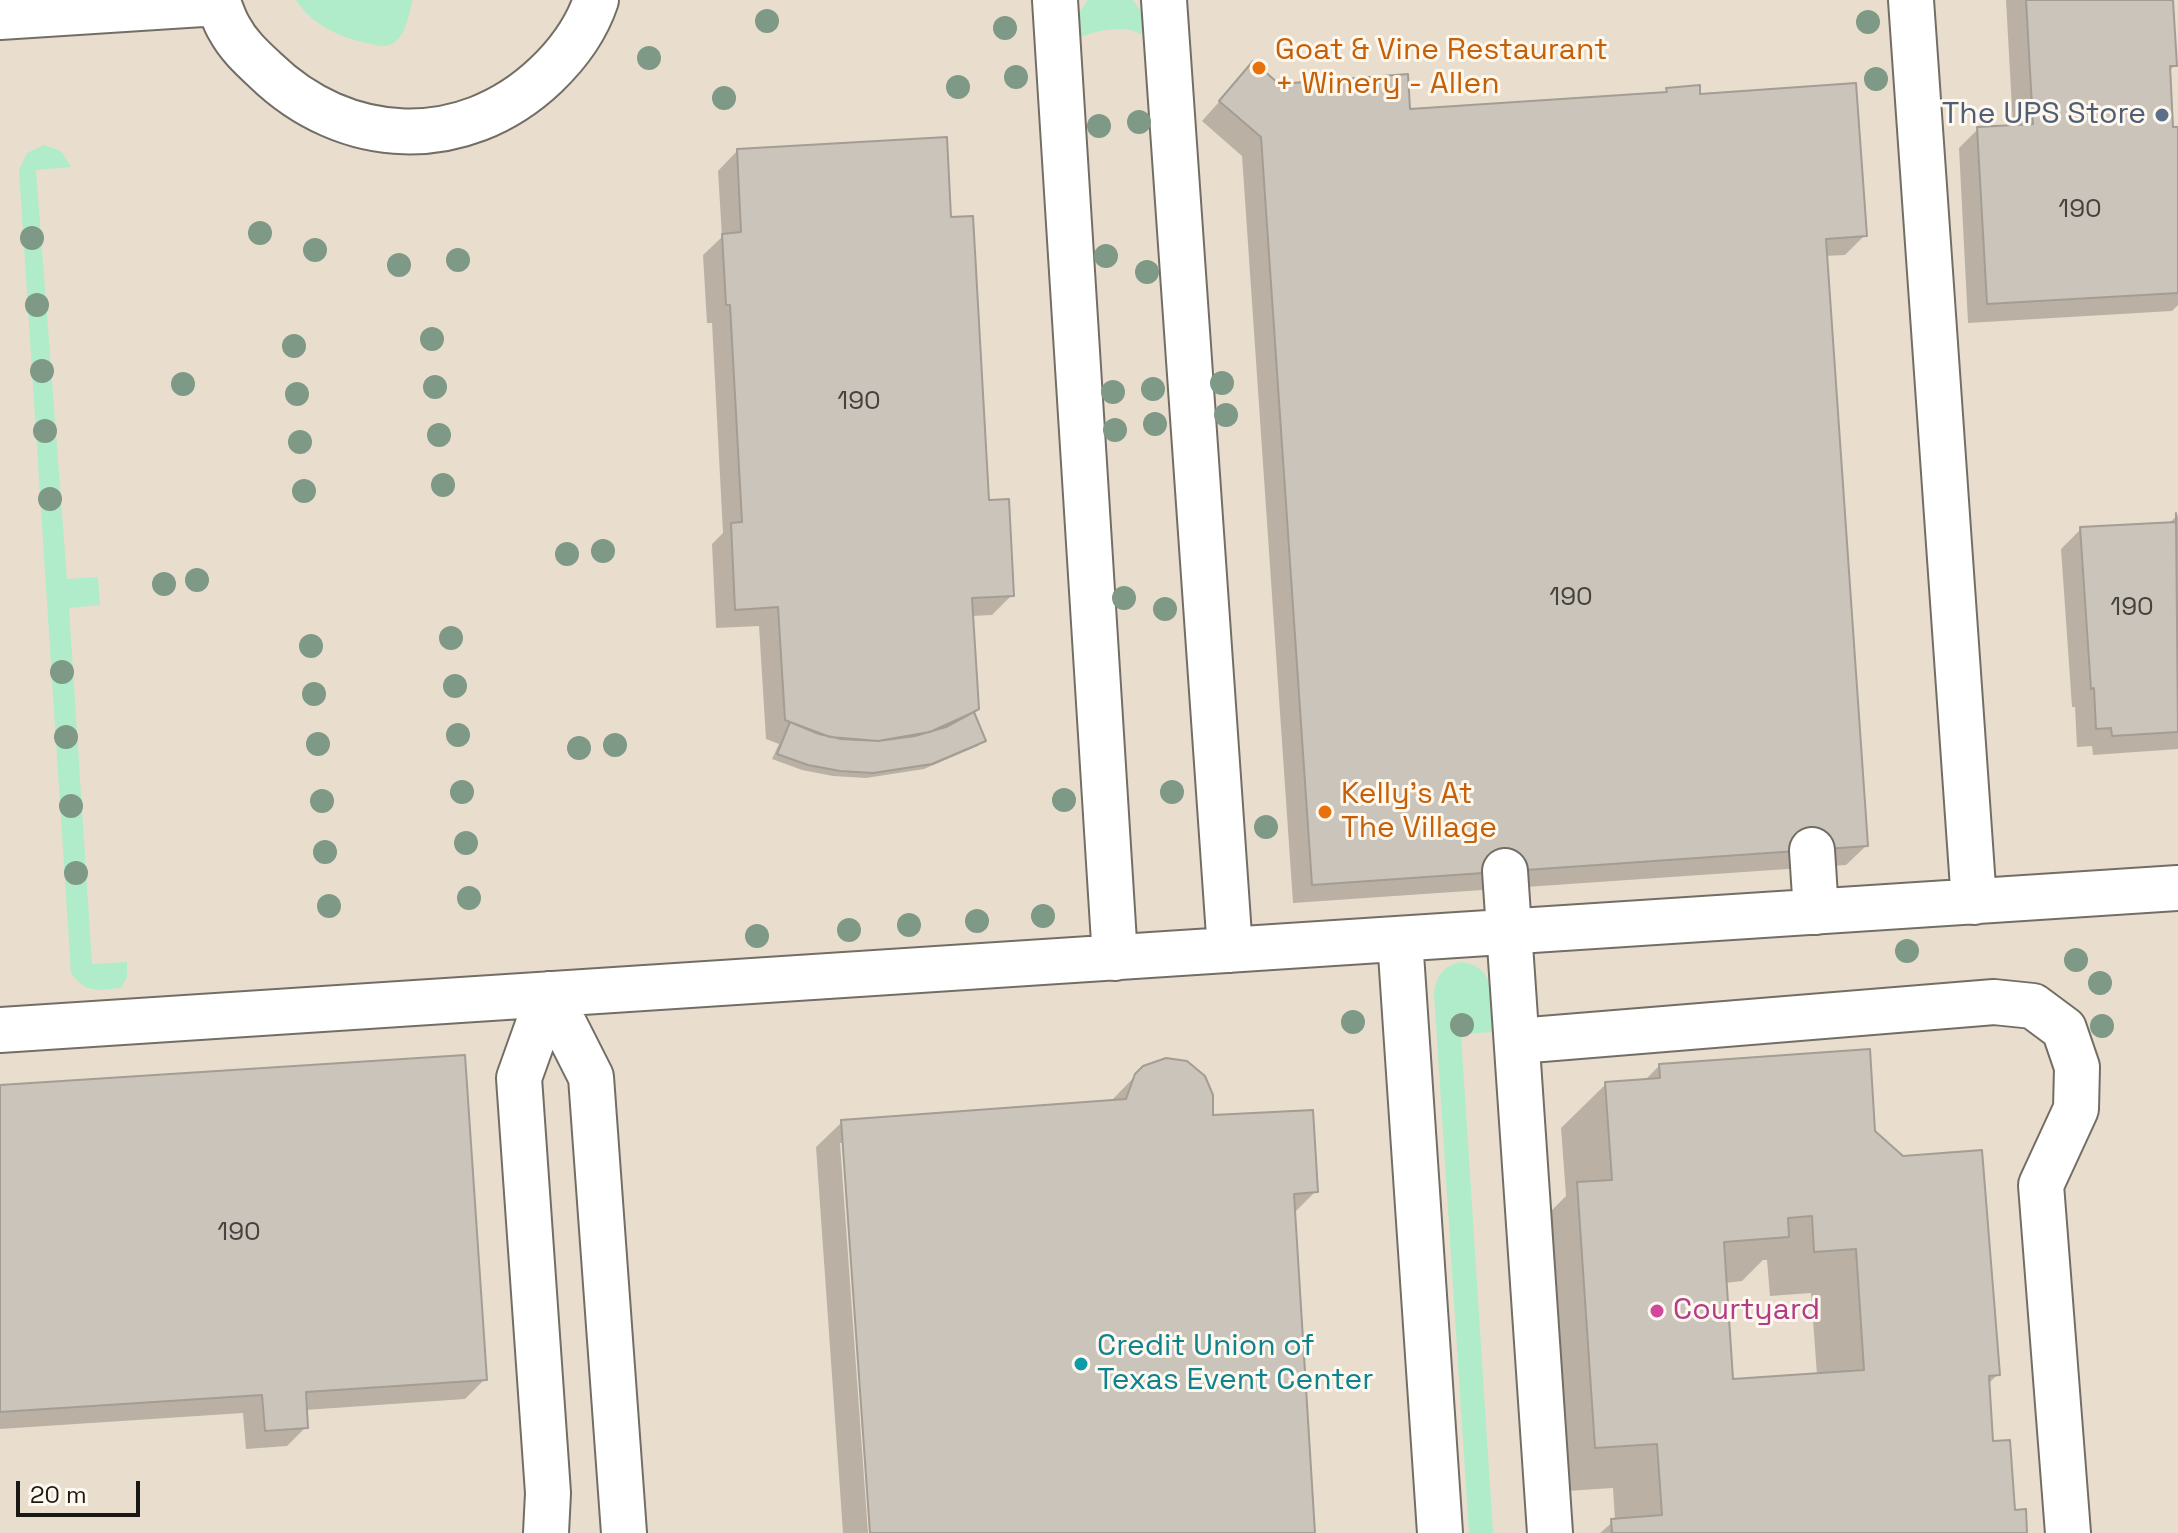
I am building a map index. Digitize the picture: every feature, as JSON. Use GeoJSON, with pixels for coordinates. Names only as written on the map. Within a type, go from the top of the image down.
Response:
{"type":"FeatureCollection","features":[{"type":"Feature","properties":{"kind":"street"},"geometry":{"type":"LineString","coordinates":[[0,17],[218,1],[229,28],[245,51],[289,94],[339,120],[368,128],[404,132],[446,128],[491,114],[529,91],[565,57],[590,18],[596,0]]}},
{"type":"Feature","properties":{"kind":"street"},"geometry":{"type":"LineString","coordinates":[[1055,0],[1115,958]]}},
{"type":"Feature","properties":{"kind":"street"},"geometry":{"type":"LineString","coordinates":[[1164,0],[1230,950]]}},
{"type":"Feature","properties":{"kind":"street"},"geometry":{"type":"LineString","coordinates":[[1911,0],[1974,902]]}},
{"type":"Feature","properties":{"kind":"street"},"geometry":{"type":"LineString","coordinates":[[1812,850],[1816,912]]}},
{"type":"Feature","properties":{"kind":"street"},"geometry":{"type":"LineString","coordinates":[[1505,871],[1550,1533]]}},
{"type":"Feature","properties":{"kind":"street"},"geometry":{"type":"LineString","coordinates":[[0,1030],[2178,888]]}},
{"type":"Feature","properties":{"kind":"street"},"geometry":{"type":"LineString","coordinates":[[1400,939],[1440,1533]]}},
{"type":"Feature","properties":{"kind":"street"},"geometry":{"type":"LineString","coordinates":[[546,1533],[548,1493],[519,1078],[549,994]]}},
{"type":"Feature","properties":{"kind":"street"},"geometry":{"type":"LineString","coordinates":[[549,994],[591,1077],[624,1533]]}},
{"type":"Feature","properties":{"kind":"street"},"geometry":{"type":"LineString","coordinates":[[1518,1041],[1994,1002],[2033,1006],[2064,1029],[2077,1067],[2076,1109],[2041,1185],[2068,1533]]}},
{"type":"Feature","properties":{"kind":"shaded area"},"geometry":{"type":"Polygon","coordinates":[[[0,0],[2178,0],[2178,1533],[0,1533],[0,0]]]}},
{"type":"Feature","properties":{"kind":"green space"},"geometry":{"type":"Polygon","coordinates":[[[296,0],[412,2],[402,34],[392,44],[383,46],[329,30],[311,17],[296,0]]]}},
{"type":"Feature","properties":{"kind":"green space"},"geometry":{"type":"Polygon","coordinates":[[[1088,0],[1133,0],[1143,14],[1144,31],[1140,34],[1126,29],[1110,30],[1080,37],[1078,18],[1088,0]]]}},
{"type":"Feature","properties":{"kind":"green space"},"geometry":{"type":"Polygon","coordinates":[[[44,145],[61,151],[71,167],[36,170],[67,579],[98,577],[100,605],[69,608],[92,964],[127,962],[127,977],[121,988],[87,988],[71,973],[19,170],[27,153],[44,145]]]}},
{"type":"Feature","properties":{"kind":"green space"},"geometry":{"type":"Polygon","coordinates":[[[1461,962],[1473,965],[1487,978],[1493,1009],[1494,1032],[1461,1034],[1493,1533],[1469,1533],[1434,994],[1442,972],[1461,962]]]}},
{"type":"Feature","properties":{"kind":"building"},"geometry":{"type":"Polygon","coordinates":[[[2026,0],[2173,0],[2177,66],[2170,66],[2173,127],[2178,127],[2178,293],[1987,304],[1977,127],[2033,124],[2026,0]]]}},
{"type":"Feature","properties":{"kind":"building"},"geometry":{"type":"Polygon","coordinates":[[[1253,61],[1279,84],[1408,74],[1410,109],[1667,92],[1666,88],[1700,85],[1700,94],[1856,83],[1867,236],[1826,239],[1868,846],[1312,885],[1261,137],[1219,101],[1253,61]]]}},
{"type":"Feature","properties":{"kind":"building"},"geometry":{"type":"Polygon","coordinates":[[[947,137],[951,217],[973,216],[989,500],[1009,499],[1014,596],[972,598],[979,709],[946,727],[915,736],[878,741],[841,739],[785,720],[778,607],[735,610],[731,523],[742,522],[730,305],[726,305],[722,234],[741,232],[737,149],[947,137]]]}},
{"type":"Feature","properties":{"kind":"building"},"geometry":{"type":"Polygon","coordinates":[[[2176,513],[2178,732],[2112,736],[2111,728],[2096,729],[2080,527],[2176,522],[2176,513]]]}},
{"type":"Feature","properties":{"kind":"building"},"geometry":{"type":"Polygon","coordinates":[[[974,712],[986,741],[932,764],[873,773],[840,771],[808,765],[777,754],[790,722],[830,737],[878,741],[930,732],[974,712]]]}},
{"type":"Feature","properties":{"kind":"building","name":"Courtyard"},"geometry":{"type":"Polygon","coordinates":[[[1870,1049],[1875,1131],[1903,1156],[1982,1150],[2000,1375],[1989,1376],[1993,1441],[2010,1440],[2015,1510],[2026,1509],[2027,1533],[1612,1533],[1611,1519],[1662,1515],[1657,1444],[1595,1448],[1577,1182],[1612,1180],[1605,1082],[1660,1078],[1659,1064],[1870,1049]],[[1812,1216],[1788,1218],[1789,1237],[1724,1242],[1733,1379],[1864,1370],[1856,1249],[1814,1252],[1812,1216]]]}},
{"type":"Feature","properties":{"kind":"building"},"geometry":{"type":"Polygon","coordinates":[[[465,1055],[487,1380],[306,1392],[308,1428],[265,1431],[262,1395],[0,1412],[0,1085],[465,1055]]]}},
{"type":"Feature","properties":{"kind":"building","name":"Credit Union of Texas Event Center"},"geometry":{"type":"Polygon","coordinates":[[[1166,1058],[1187,1061],[1205,1076],[1213,1095],[1213,1115],[1313,1110],[1318,1192],[1294,1194],[1315,1533],[870,1533],[841,1120],[1126,1099],[1135,1074],[1143,1066],[1166,1058]]]}},
{"type":"Feature","properties":{"kind":"place","name":"Goat & Vine Restaurant + Winery - Allen"},"geometry":{"type":"Point","coordinates":[1259,68]}},
{"type":"Feature","properties":{"kind":"place","name":"The UPS Store"},"geometry":{"type":"Point","coordinates":[2162,115]}},
{"type":"Feature","properties":{"kind":"place","name":"Kelly's At The Village"},"geometry":{"type":"Point","coordinates":[1325,812]}},
{"type":"Feature","properties":{"kind":"place","name":"Courtyard"},"geometry":{"type":"Point","coordinates":[1657,1311]}},
{"type":"Feature","properties":{"kind":"place","name":"Credit Union of Texas Event Center"},"geometry":{"type":"Point","coordinates":[1081,1364]}}]}
